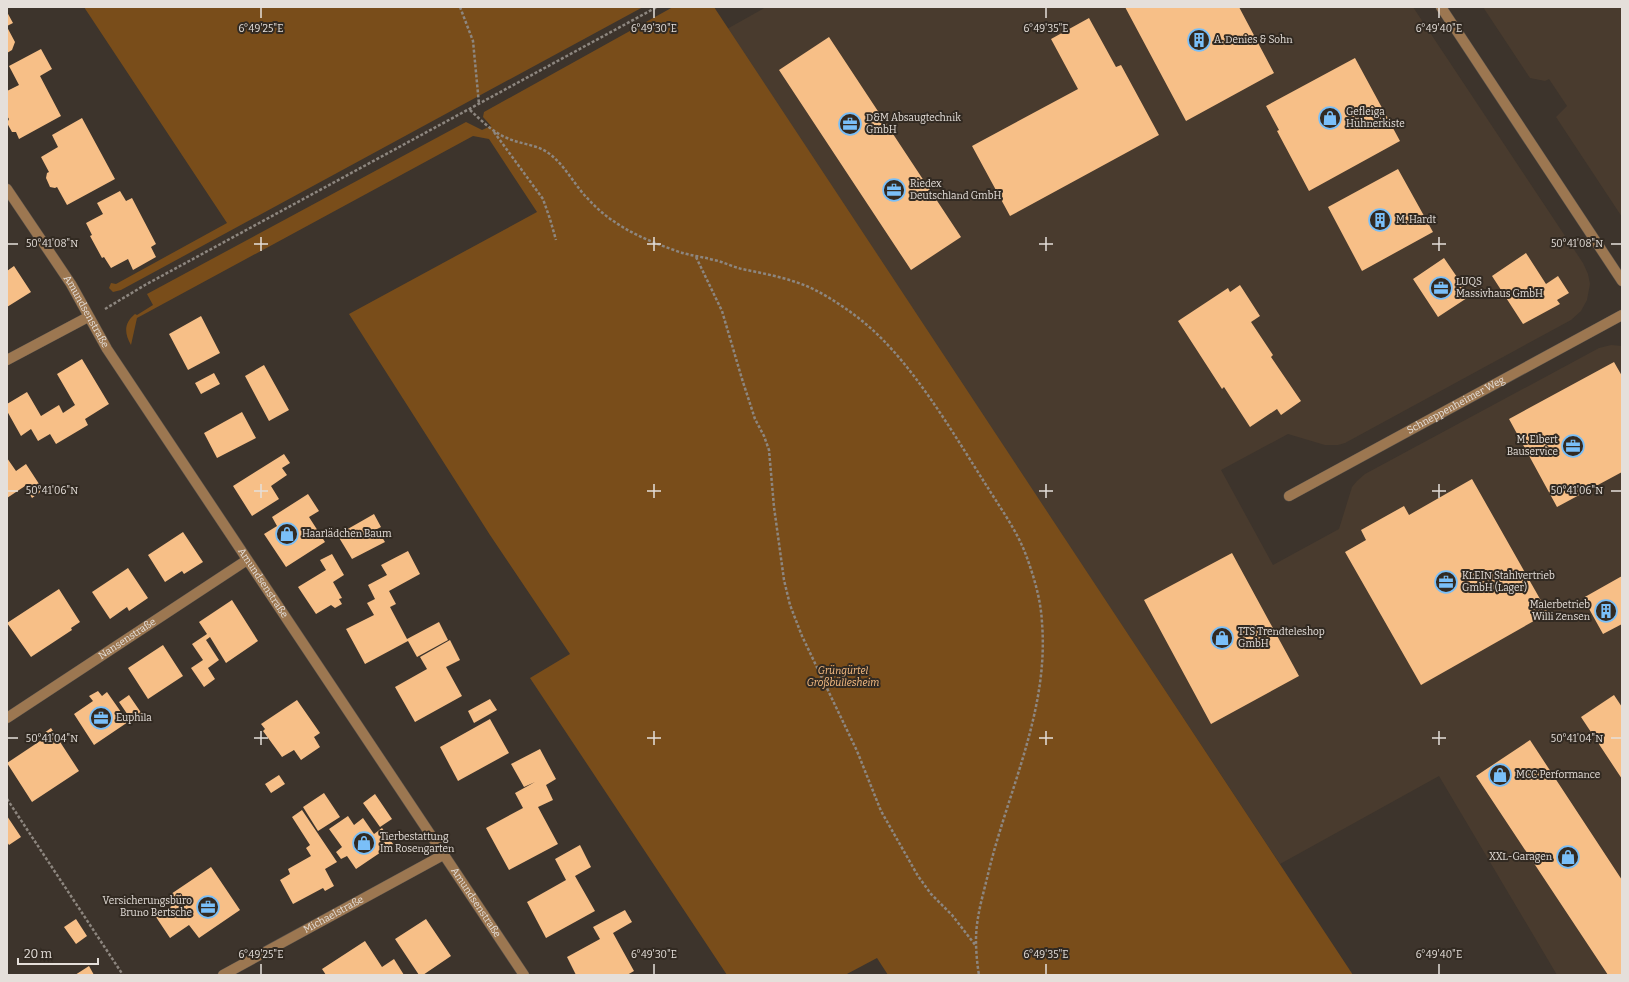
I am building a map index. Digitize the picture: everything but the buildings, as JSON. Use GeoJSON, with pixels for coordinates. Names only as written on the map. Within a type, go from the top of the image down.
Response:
{"type":"FeatureCollection","features":[{"type":"Feature","properties":{"kind":"street"},"geometry":{"type":"LineString","coordinates":[[1441,7],[1622,281]]}},
{"type":"Feature","properties":{"kind":"street","name":"Amundsenstraße"},"geometry":{"type":"LineString","coordinates":[[7,188],[71,284],[107,349],[524,975]]}},
{"type":"Feature","properties":{"kind":"street","name":"Schneppenheimer Weg"},"geometry":{"type":"LineString","coordinates":[[1289,496],[1622,315]]}},
{"type":"Feature","properties":{"kind":"street"},"geometry":{"type":"LineString","coordinates":[[7,360],[88,317]]}},
{"type":"Feature","properties":{"kind":"street","name":"Nansenstraße"},"geometry":{"type":"LineString","coordinates":[[7,718],[247,560]]}},
{"type":"Feature","properties":{"kind":"street","name":"Michaelstraße"},"geometry":{"type":"LineString","coordinates":[[223,975],[443,855]]}},
{"type":"Feature","properties":{"kind":"path"},"geometry":{"type":"LineString","coordinates":[[460,7],[473,41],[479,104]]}},
{"type":"Feature","properties":{"kind":"path"},"geometry":{"type":"LineString","coordinates":[[88,317],[657,7]]}},
{"type":"Feature","properties":{"kind":"path"},"geometry":{"type":"LineString","coordinates":[[470,110],[494,132],[542,200],[550,219],[556,240]]}},
{"type":"Feature","properties":{"kind":"path"},"geometry":{"type":"LineString","coordinates":[[494,132],[509,139],[541,149],[552,155],[602,214],[623,228],[647,240],[696,257],[715,260],[738,268],[793,281],[825,295],[860,318],[888,345],[915,378],[982,479],[1025,551],[1036,583],[1042,621],[1043,639],[1041,680],[1024,752],[994,848],[979,914],[976,938],[979,975]]}},
{"type":"Feature","properties":{"kind":"path"},"geometry":{"type":"LineString","coordinates":[[696,257],[722,311],[755,419],[764,436],[769,450],[778,544],[790,605],[802,636],[856,751],[881,811],[918,876],[931,894],[952,915],[977,946]]}},
{"type":"Feature","properties":{"kind":"path"},"geometry":{"type":"LineString","coordinates":[[7,799],[123,975]]}},
{"type":"Feature","properties":{"kind":"shaded area"},"geometry":{"type":"Polygon","coordinates":[[[766,7],[1413,7],[1583,263],[1588,274],[1590,284],[1587,300],[1581,311],[1571,320],[1345,443],[1338,445],[1325,445],[1288,434],[1221,470],[1273,565],[1339,529],[1352,487],[1365,474],[1599,348],[1611,345],[1622,346],[1622,975],[1557,975],[1439,776],[1280,864],[727,29],[766,7]]]}},
{"type":"Feature","properties":{"kind":"shaded area"},"geometry":{"type":"Polygon","coordinates":[[[1483,7],[1622,7],[1622,217],[1556,117],[1567,106],[1549,79],[1545,81],[1530,78],[1483,7]]]}},
{"type":"Feature","properties":{"kind":"green space"},"geometry":{"type":"Polygon","coordinates":[[[84,7],[643,7],[121,290],[113,292],[109,288],[111,283],[116,284],[227,223],[84,7]]]}},
{"type":"Feature","properties":{"kind":"green space","name":"Grüngürtel Großbüllesheim"},"geometry":{"type":"Polygon","coordinates":[[[673,7],[714,7],[1353,975],[888,975],[877,958],[845,975],[727,975],[530,678],[570,654],[490,535],[349,314],[537,212],[489,139],[473,136],[137,318],[131,345],[127,336],[126,328],[131,317],[153,305],[147,294],[466,122],[482,130],[491,126],[483,117],[484,112],[673,7]]]}},
{"type":"Feature","properties":{"kind":"place","name":"A. Denies & Sohn"},"geometry":{"type":"Point","coordinates":[1199,40]}},
{"type":"Feature","properties":{"kind":"place","name":"Gefleiga Hühnerkiste"},"geometry":{"type":"Point","coordinates":[1330,118]}},
{"type":"Feature","properties":{"kind":"place","name":"D&M Absaugtechnik GmbH"},"geometry":{"type":"Point","coordinates":[850,124]}},
{"type":"Feature","properties":{"kind":"place","name":"Riedex Deutschland GmbH"},"geometry":{"type":"Point","coordinates":[894,190]}},
{"type":"Feature","properties":{"kind":"place","name":"M. Hardt"},"geometry":{"type":"Point","coordinates":[1380,220]}},
{"type":"Feature","properties":{"kind":"place","name":"LUQS Massivhaus GmbH"},"geometry":{"type":"Point","coordinates":[1441,288]}},
{"type":"Feature","properties":{"kind":"place","name":"M. Elbert Bauservice"},"geometry":{"type":"Point","coordinates":[1573,446]}},
{"type":"Feature","properties":{"kind":"place","name":"Haarlädchen Baum"},"geometry":{"type":"Point","coordinates":[287,534]}},
{"type":"Feature","properties":{"kind":"place","name":"KLEIN Stahlvertrieb GmbH (Lager)"},"geometry":{"type":"Point","coordinates":[1446,582]}},
{"type":"Feature","properties":{"kind":"place","name":"Malerbetrieb Willi Zensen"},"geometry":{"type":"Point","coordinates":[1606,611]}},
{"type":"Feature","properties":{"kind":"place","name":"TTS Trendteleshop GmbH"},"geometry":{"type":"Point","coordinates":[1222,638]}},
{"type":"Feature","properties":{"kind":"place","name":"Euphila"},"geometry":{"type":"Point","coordinates":[101,718]}},
{"type":"Feature","properties":{"kind":"place","name":"MCC Performance"},"geometry":{"type":"Point","coordinates":[1500,775]}},
{"type":"Feature","properties":{"kind":"place","name":"Tierbestattung Im Rosengarten"},"geometry":{"type":"Point","coordinates":[364,843]}},
{"type":"Feature","properties":{"kind":"place","name":"XXL-Garagen"},"geometry":{"type":"Point","coordinates":[1568,857]}},
{"type":"Feature","properties":{"kind":"place","name":"Versicherungsbüro Bruno Bertsche"},"geometry":{"type":"Point","coordinates":[208,907]}}]}
